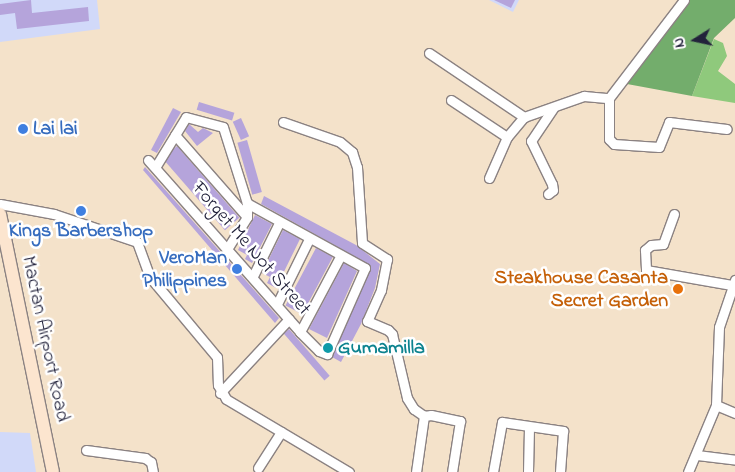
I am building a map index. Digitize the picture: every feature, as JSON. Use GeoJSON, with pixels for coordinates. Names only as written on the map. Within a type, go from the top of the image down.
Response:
{"type":"FeatureCollection","features":[{"type":"Feature","properties":{"kind":"main road","name":"Mactan Airport Road"},"geometry":{"type":"LineString","coordinates":[[0,214],[53,472]]}},
{"type":"Feature","properties":{"kind":"street"},"geometry":{"type":"LineString","coordinates":[[684,0],[610,98],[609,139],[614,144],[659,147],[669,122],[727,129]]}},
{"type":"Feature","properties":{"kind":"street"},"geometry":{"type":"LineString","coordinates":[[429,53],[524,116]]}},
{"type":"Feature","properties":{"kind":"street"},"geometry":{"type":"LineString","coordinates":[[489,178],[507,137],[524,116],[553,108],[584,96],[610,98]]}},
{"type":"Feature","properties":{"kind":"street"},"geometry":{"type":"LineString","coordinates":[[451,100],[507,137]]}},
{"type":"Feature","properties":{"kind":"street"},"geometry":{"type":"LineString","coordinates":[[548,194],[553,190],[552,184],[531,141],[553,108]]}},
{"type":"Feature","properties":{"kind":"street"},"geometry":{"type":"LineString","coordinates":[[156,166],[183,120],[192,117],[223,128],[247,204],[246,217],[228,247]]}},
{"type":"Feature","properties":{"kind":"street"},"geometry":{"type":"LineString","coordinates":[[283,122],[340,142],[352,152],[357,167],[362,243],[387,259],[380,290],[367,321],[388,330],[392,334],[407,398],[414,409],[424,416],[460,421],[452,472]]}},
{"type":"Feature","properties":{"kind":"street"},"geometry":{"type":"LineString","coordinates":[[175,135],[246,217]]}},
{"type":"Feature","properties":{"kind":"street","name":"Forget Me Not Street"},"geometry":{"type":"LineString","coordinates":[[148,160],[156,166],[228,247],[300,332],[319,351],[327,354],[366,272],[362,265],[341,255]]}},
{"type":"Feature","properties":{"kind":"street"},"geometry":{"type":"LineString","coordinates":[[0,204],[54,214],[137,242],[150,277],[217,357],[220,393],[226,399],[349,472]]}},
{"type":"Feature","properties":{"kind":"street"},"geometry":{"type":"LineString","coordinates":[[247,204],[308,239],[341,255],[300,332]]}},
{"type":"Feature","properties":{"kind":"street"},"geometry":{"type":"LineString","coordinates":[[674,214],[663,244],[651,245],[645,250],[646,270],[733,283],[719,327],[719,383],[716,405],[688,472]]}},
{"type":"Feature","properties":{"kind":"street"},"geometry":{"type":"LineString","coordinates":[[253,276],[280,223]]}},
{"type":"Feature","properties":{"kind":"street"},"geometry":{"type":"LineString","coordinates":[[277,304],[308,239]]}},
{"type":"Feature","properties":{"kind":"street"},"geometry":{"type":"LineString","coordinates":[[220,393],[289,319]]}},
{"type":"Feature","properties":{"kind":"street"},"geometry":{"type":"LineString","coordinates":[[716,405],[735,414]]}},
{"type":"Feature","properties":{"kind":"street"},"geometry":{"type":"LineString","coordinates":[[416,472],[424,416]]}},
{"type":"Feature","properties":{"kind":"street"},"geometry":{"type":"LineString","coordinates":[[493,472],[502,422],[562,431],[560,472]]}},
{"type":"Feature","properties":{"kind":"street"},"geometry":{"type":"LineString","coordinates":[[528,472],[530,427]]}},
{"type":"Feature","properties":{"kind":"street"},"geometry":{"type":"LineString","coordinates":[[258,468],[281,432]]}},
{"type":"Feature","properties":{"kind":"street"},"geometry":{"type":"LineString","coordinates":[[86,450],[145,458],[150,462],[153,472]]}},
{"type":"Feature","properties":{"kind":"street"},"geometry":{"type":"LineString","coordinates":[[696,455],[735,460]]}},
{"type":"Feature","properties":{"kind":"shaded area"},"geometry":{"type":"Polygon","coordinates":[[[0,0],[97,0],[100,29],[0,42],[0,0]]]}},
{"type":"Feature","properties":{"kind":"shaded area"},"geometry":{"type":"Polygon","coordinates":[[[489,0],[519,0],[513,12],[489,0]]]}},
{"type":"Feature","properties":{"kind":"shaded area"},"geometry":{"type":"Polygon","coordinates":[[[0,432],[30,433],[36,472],[0,472],[0,432]]]}},
{"type":"Feature","properties":{"kind":"green space"},"geometry":{"type":"Polygon","coordinates":[[[688,0],[735,0],[735,18],[714,38],[692,96],[627,84],[688,0]]]}},
{"type":"Feature","properties":{"kind":"green space"},"geometry":{"type":"Polygon","coordinates":[[[714,39],[723,43],[727,56],[718,71],[735,84],[735,103],[692,96],[714,39]]]}},
{"type":"Feature","properties":{"kind":"building"},"geometry":{"type":"Polygon","coordinates":[[[31,0],[32,13],[88,7],[89,21],[17,29],[15,13],[0,15],[0,4],[31,0]]]}},
{"type":"Feature","properties":{"kind":"building"},"geometry":{"type":"Polygon","coordinates":[[[494,0],[515,0],[511,8],[494,0]]]}},
{"type":"Feature","properties":{"kind":"building"},"geometry":{"type":"Polygon","coordinates":[[[199,102],[234,113],[232,120],[197,110],[199,102]]]}},
{"type":"Feature","properties":{"kind":"building"},"geometry":{"type":"Polygon","coordinates":[[[173,108],[181,112],[157,153],[151,150],[173,108]]]}},
{"type":"Feature","properties":{"kind":"building"},"geometry":{"type":"Polygon","coordinates":[[[241,118],[249,136],[241,140],[233,122],[241,118]]]}},
{"type":"Feature","properties":{"kind":"building"},"geometry":{"type":"Polygon","coordinates":[[[189,124],[198,132],[203,128],[213,133],[197,146],[185,131],[189,124]]]}},
{"type":"Feature","properties":{"kind":"building"},"geometry":{"type":"Polygon","coordinates":[[[247,140],[262,192],[252,195],[237,143],[247,140]]]}},
{"type":"Feature","properties":{"kind":"building"},"geometry":{"type":"Polygon","coordinates":[[[177,146],[239,218],[225,230],[163,158],[177,146]]]}},
{"type":"Feature","properties":{"kind":"building"},"geometry":{"type":"Polygon","coordinates":[[[145,167],[279,318],[275,323],[143,170],[145,167]]]}},
{"type":"Feature","properties":{"kind":"building"},"geometry":{"type":"Polygon","coordinates":[[[264,196],[356,245],[380,264],[375,288],[361,324],[341,362],[332,357],[370,265],[261,204],[264,196]]]}},
{"type":"Feature","properties":{"kind":"building"},"geometry":{"type":"Polygon","coordinates":[[[255,215],[272,224],[252,263],[245,259],[247,255],[238,250],[255,215]]]}},
{"type":"Feature","properties":{"kind":"building"},"geometry":{"type":"Polygon","coordinates":[[[283,230],[300,239],[276,288],[267,283],[270,277],[262,273],[283,230]]]}},
{"type":"Feature","properties":{"kind":"building"},"geometry":{"type":"Polygon","coordinates":[[[316,248],[333,257],[302,314],[285,305],[316,248]]]}},
{"type":"Feature","properties":{"kind":"building"},"geometry":{"type":"Polygon","coordinates":[[[344,263],[357,271],[327,338],[309,329],[344,263]]]}},
{"type":"Feature","properties":{"kind":"building"},"geometry":{"type":"Polygon","coordinates":[[[289,329],[330,376],[324,380],[284,334],[289,329]]]}},
{"type":"Feature","properties":{"kind":"place","name":"Lai lai"},"geometry":{"type":"Point","coordinates":[23,129]}},
{"type":"Feature","properties":{"kind":"place","name":"Kings Barbershop"},"geometry":{"type":"Point","coordinates":[81,211]}},
{"type":"Feature","properties":{"kind":"place","name":"VeroMan Philippines"},"geometry":{"type":"Point","coordinates":[237,269]}},
{"type":"Feature","properties":{"kind":"place","name":"Steakhouse Casanta Secret Garden"},"geometry":{"type":"Point","coordinates":[678,289]}},
{"type":"Feature","properties":{"kind":"place","name":"Gumamilla"},"geometry":{"type":"Point","coordinates":[328,348]}}]}
